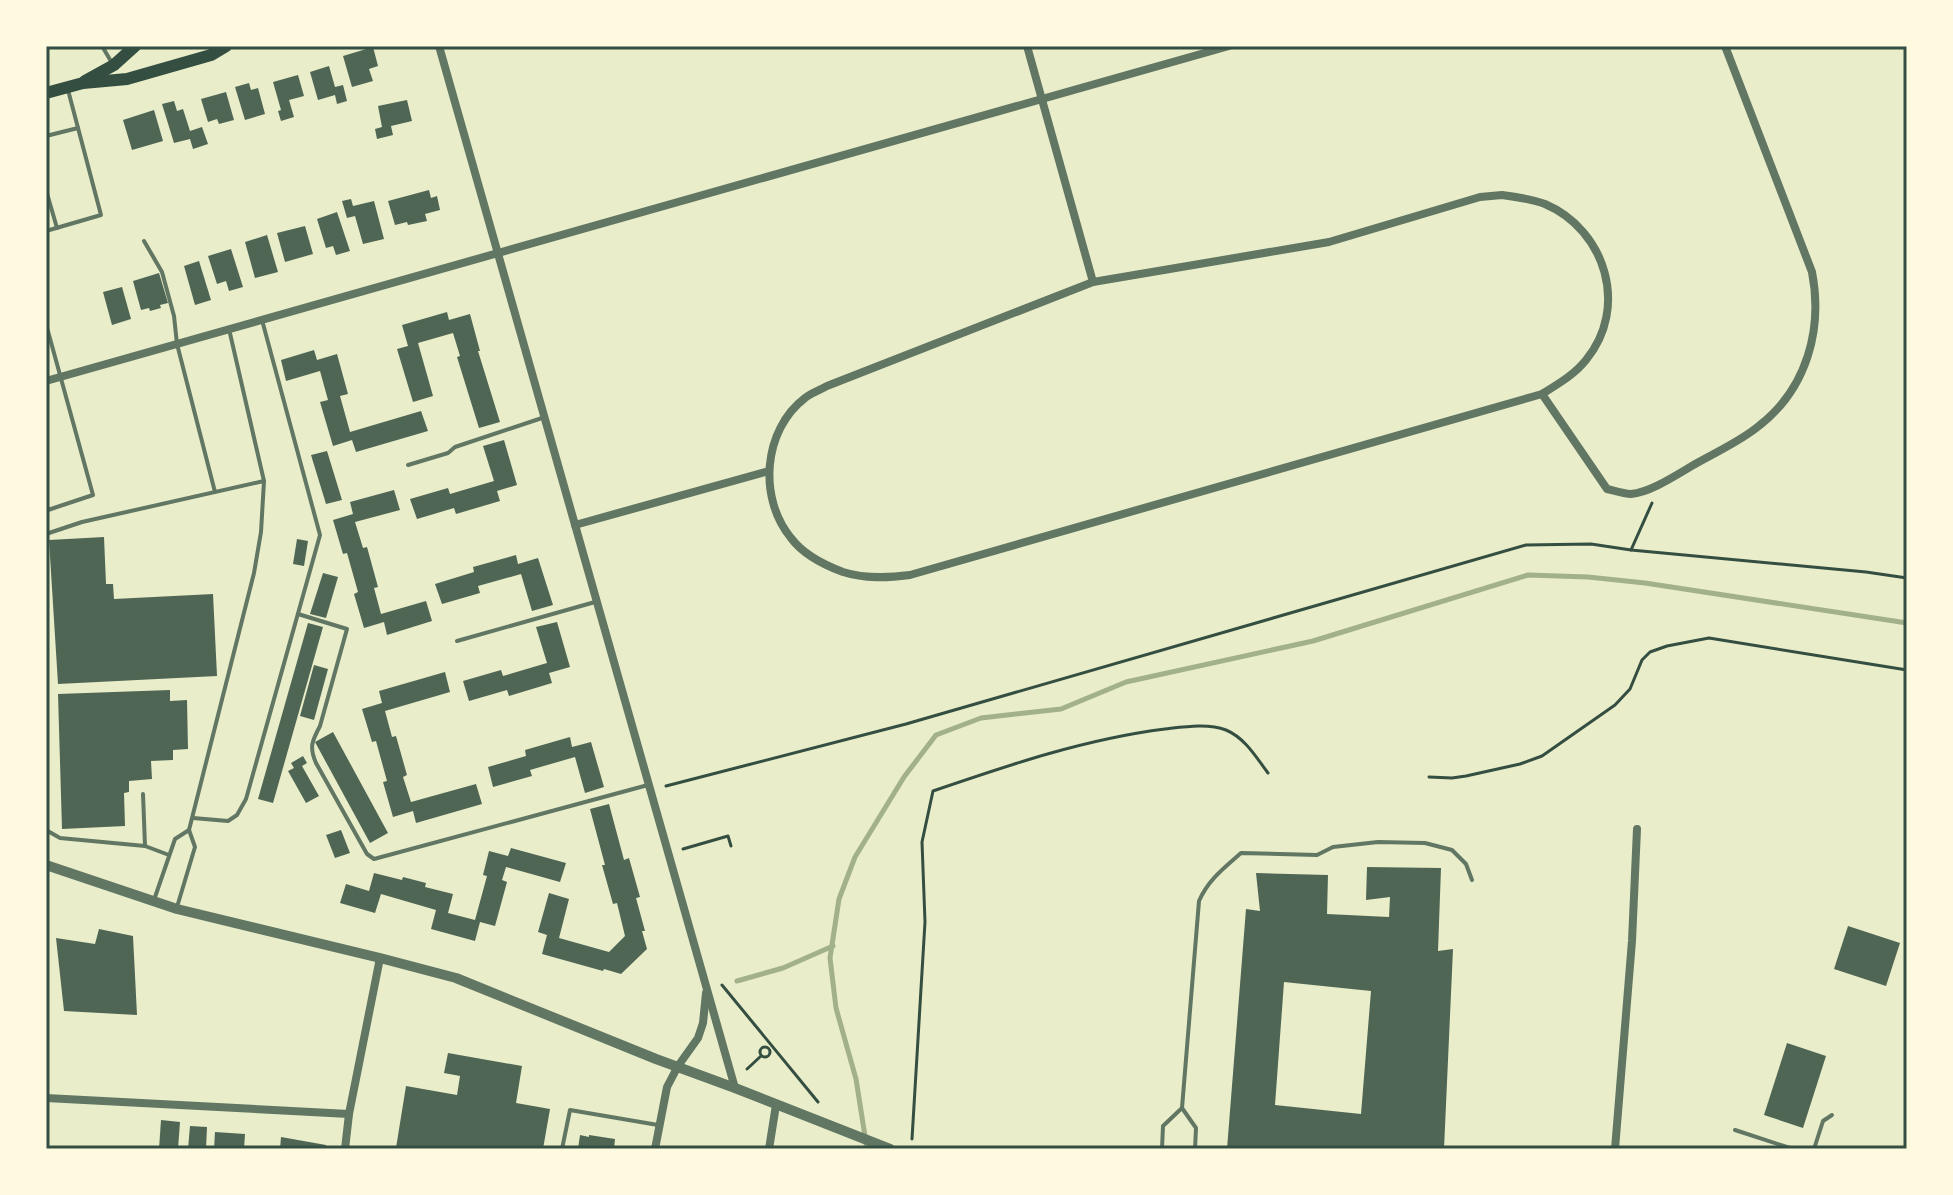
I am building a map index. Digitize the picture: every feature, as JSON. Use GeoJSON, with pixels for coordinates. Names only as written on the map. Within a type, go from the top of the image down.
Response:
{"type":"FeatureCollection","features":[{"type":"Feature","properties":{"kind":"main road"},"geometry":{"type":"LineString","coordinates":[[83,83],[114,65],[135,46]]}},
{"type":"Feature","properties":{"kind":"main road"},"geometry":{"type":"LineString","coordinates":[[46,93],[83,83],[127,79],[211,55],[226,46]]}},
{"type":"Feature","properties":{"kind":"street"},"geometry":{"type":"LineString","coordinates":[[439,46],[735,1088]]}},
{"type":"Feature","properties":{"kind":"street"},"geometry":{"type":"LineString","coordinates":[[1027,46],[1093,282]]}},
{"type":"Feature","properties":{"kind":"street"},"geometry":{"type":"LineString","coordinates":[[46,381],[1229,46]]}},
{"type":"Feature","properties":{"kind":"street"},"geometry":{"type":"LineString","coordinates":[[1542,394],[1607,489],[1630,494],[1651,489],[1746,435],[1770,417],[1798,379],[1814,335],[1815,287],[1807,256],[1725,46]]}},
{"type":"Feature","properties":{"kind":"street"},"geometry":{"type":"LineString","coordinates":[[1502,195],[1525,198],[1547,205],[1567,217],[1596,252],[1605,273],[1608,307],[1603,329],[1593,350],[1571,376],[1542,394],[910,575],[884,578],[857,576],[832,567],[809,554],[792,539],[772,501],[769,471],[780,428],[806,397],[846,378],[1093,282],[1329,242],[1480,197],[1502,195]]}},
{"type":"Feature","properties":{"kind":"street"},"geometry":{"type":"LineString","coordinates":[[575,525],[769,471]]}},
{"type":"Feature","properties":{"kind":"street"},"geometry":{"type":"LineString","coordinates":[[1615,1149],[1632,941],[1637,829]]}},
{"type":"Feature","properties":{"kind":"street"},"geometry":{"type":"LineString","coordinates":[[46,865],[177,909],[456,978],[887,1148]]}},
{"type":"Feature","properties":{"kind":"street"},"geometry":{"type":"LineString","coordinates":[[345,1149],[380,958]]}},
{"type":"Feature","properties":{"kind":"street"},"geometry":{"type":"LineString","coordinates":[[655,1149],[667,1087],[698,1038],[707,988]]}},
{"type":"Feature","properties":{"kind":"street"},"geometry":{"type":"LineString","coordinates":[[46,1098],[349,1114]]}},
{"type":"Feature","properties":{"kind":"street"},"geometry":{"type":"LineString","coordinates":[[769,1149],[776,1105]]}},
{"type":"Feature","properties":{"kind":"lane"},"geometry":{"type":"LineString","coordinates":[[102,46],[114,65]]}},
{"type":"Feature","properties":{"kind":"lane"},"geometry":{"type":"LineString","coordinates":[[46,231],[101,215],[67,87]]}},
{"type":"Feature","properties":{"kind":"lane"},"geometry":{"type":"LineString","coordinates":[[46,136],[78,128]]}},
{"type":"Feature","properties":{"kind":"lane"},"geometry":{"type":"LineString","coordinates":[[46,190],[57,228]]}},
{"type":"Feature","properties":{"kind":"lane"},"geometry":{"type":"LineString","coordinates":[[144,241],[162,272],[215,492]]}},
{"type":"Feature","properties":{"kind":"lane"},"geometry":{"type":"LineString","coordinates":[[192,818],[228,821],[237,815],[246,799],[320,535],[262,320]]}},
{"type":"Feature","properties":{"kind":"lane"},"geometry":{"type":"LineString","coordinates":[[46,324],[93,495],[47,510],[46,502]]}},
{"type":"Feature","properties":{"kind":"lane"},"geometry":{"type":"LineString","coordinates":[[177,909],[195,847],[189,830],[254,573],[261,532],[264,481],[229,329]]}},
{"type":"Feature","properties":{"kind":"lane"},"geometry":{"type":"LineString","coordinates":[[408,465],[545,418]]}},
{"type":"Feature","properties":{"kind":"lane"},"geometry":{"type":"LineString","coordinates":[[46,534],[82,522],[264,481]]}},
{"type":"Feature","properties":{"kind":"lane"},"geometry":{"type":"LineString","coordinates":[[457,641],[597,602]]}},
{"type":"Feature","properties":{"kind":"lane"},"geometry":{"type":"LineString","coordinates":[[298,614],[347,629],[311,750],[367,854],[374,859],[648,785]]}},
{"type":"Feature","properties":{"kind":"lane"},"geometry":{"type":"LineString","coordinates":[[143,794],[145,846]]}},
{"type":"Feature","properties":{"kind":"lane"},"geometry":{"type":"LineString","coordinates":[[46,830],[60,838],[145,846],[169,855]]}},
{"type":"Feature","properties":{"kind":"lane"},"geometry":{"type":"LineString","coordinates":[[154,901],[175,839],[189,830]]}},
{"type":"Feature","properties":{"kind":"lane"},"geometry":{"type":"LineString","coordinates":[[1195,1149],[1196,1128],[1182,1108],[1199,901],[1205,886],[1241,853],[1317,855],[1333,847],[1378,842],[1425,843],[1452,850],[1466,864],[1472,880]]}},
{"type":"Feature","properties":{"kind":"lane"},"geometry":{"type":"LineString","coordinates":[[1162,1149],[1163,1126],[1182,1108]]}},
{"type":"Feature","properties":{"kind":"lane"},"geometry":{"type":"LineString","coordinates":[[562,1149],[570,1110],[660,1126]]}},
{"type":"Feature","properties":{"kind":"lane"},"geometry":{"type":"LineString","coordinates":[[1814,1149],[1823,1121],[1832,1115]]}},
{"type":"Feature","properties":{"kind":"lane"},"geometry":{"type":"LineString","coordinates":[[1735,1130],[1793,1149]]}},
{"type":"Feature","properties":{"kind":"path"},"geometry":{"type":"LineString","coordinates":[[1631,550],[1662,482]]}},
{"type":"Feature","properties":{"kind":"path"},"geometry":{"type":"LineString","coordinates":[[666,786],[906,724],[1526,545],[1591,544],[1907,578]]}},
{"type":"Feature","properties":{"kind":"path"},"geometry":{"type":"LineString","coordinates":[[1429,777],[1452,778],[1520,764],[1542,756],[1615,705],[1630,689],[1642,660],[1650,652],[1667,646],[1709,638],[1907,670]]}},
{"type":"Feature","properties":{"kind":"path"},"geometry":{"type":"LineString","coordinates":[[912,1139],[925,922],[922,842],[933,791],[1014,763],[1125,734],[1186,727],[1221,728],[1235,734],[1268,773]]}},
{"type":"Feature","properties":{"kind":"path"},"geometry":{"type":"LineString","coordinates":[[683,849],[728,836],[731,846]]}},
{"type":"Feature","properties":{"kind":"path"},"geometry":{"type":"LineString","coordinates":[[722,985],[818,1102]]}},
{"type":"Feature","properties":{"kind":"path"},"geometry":{"type":"LineString","coordinates":[[747,1069],[761,1056],[769,1056],[770,1047],[779,1040]]}},
{"type":"Feature","properties":{"kind":"building"},"geometry":{"type":"Polygon","coordinates":[[[373,47],[378,66],[369,69],[373,81],[352,87],[343,56],[373,47]]]}},
{"type":"Feature","properties":{"kind":"building"},"geometry":{"type":"Polygon","coordinates":[[[329,66],[335,87],[343,85],[347,101],[337,104],[335,95],[318,100],[310,72],[329,66]]]}},
{"type":"Feature","properties":{"kind":"building"},"geometry":{"type":"Polygon","coordinates":[[[298,75],[304,96],[289,100],[294,117],[281,121],[273,82],[298,75]]]}},
{"type":"Feature","properties":{"kind":"building"},"geometry":{"type":"Polygon","coordinates":[[[249,83],[251,90],[258,88],[265,114],[245,120],[235,87],[249,83]]]}},
{"type":"Feature","properties":{"kind":"building"},"geometry":{"type":"Polygon","coordinates":[[[226,92],[234,120],[219,124],[217,119],[208,122],[201,99],[226,92]]]}},
{"type":"Feature","properties":{"kind":"building"},"geometry":{"type":"Polygon","coordinates":[[[407,100],[412,121],[391,126],[393,135],[377,139],[375,129],[382,127],[378,106],[407,100]]]}},
{"type":"Feature","properties":{"kind":"building"},"geometry":{"type":"Polygon","coordinates":[[[174,101],[177,111],[183,109],[190,131],[202,127],[208,144],[193,149],[190,139],[174,143],[162,104],[174,101]]]}},
{"type":"Feature","properties":{"kind":"building"},"geometry":{"type":"Polygon","coordinates":[[[154,110],[163,141],[132,150],[123,120],[154,110]]]}},
{"type":"Feature","properties":{"kind":"building"},"geometry":{"type":"Polygon","coordinates":[[[429,190],[431,198],[437,196],[440,210],[425,214],[427,221],[395,225],[388,201],[429,190]]]}},
{"type":"Feature","properties":{"kind":"building"},"geometry":{"type":"Polygon","coordinates":[[[351,199],[353,206],[374,201],[384,239],[363,244],[355,216],[347,218],[342,201],[351,199]]]}},
{"type":"Feature","properties":{"kind":"building"},"geometry":{"type":"Polygon","coordinates":[[[337,212],[350,251],[336,255],[333,246],[326,248],[317,219],[337,212]]]}},
{"type":"Feature","properties":{"kind":"building"},"geometry":{"type":"Polygon","coordinates":[[[305,226],[313,254],[285,262],[277,233],[305,226]]]}},
{"type":"Feature","properties":{"kind":"building"},"geometry":{"type":"Polygon","coordinates":[[[267,235],[278,272],[255,278],[245,242],[267,235]]]}},
{"type":"Feature","properties":{"kind":"building"},"geometry":{"type":"Polygon","coordinates":[[[231,249],[243,287],[229,291],[226,281],[217,284],[208,256],[231,249]]]}},
{"type":"Feature","properties":{"kind":"building"},"geometry":{"type":"Polygon","coordinates":[[[199,261],[211,300],[195,305],[184,266],[199,261]]]}},
{"type":"Feature","properties":{"kind":"building"},"geometry":{"type":"Polygon","coordinates":[[[159,273],[168,303],[150,311],[149,308],[141,310],[133,281],[159,273]]]}},
{"type":"Feature","properties":{"kind":"building"},"geometry":{"type":"Polygon","coordinates":[[[122,287],[131,319],[112,325],[103,292],[122,287]]]}},
{"type":"Feature","properties":{"kind":"building"},"geometry":{"type":"Polygon","coordinates":[[[447,312],[449,320],[470,314],[500,422],[479,428],[457,357],[460,356],[453,333],[418,343],[433,396],[413,402],[397,349],[408,346],[402,325],[447,312]]]}},
{"type":"Feature","properties":{"kind":"building"},"geometry":{"type":"Polygon","coordinates":[[[314,350],[317,360],[337,354],[348,394],[340,396],[350,432],[421,411],[428,431],[356,452],[352,440],[333,446],[320,402],[328,400],[320,371],[286,381],[281,360],[314,350]]]}},
{"type":"Feature","properties":{"kind":"building"},"geometry":{"type":"Polygon","coordinates":[[[504,440],[517,485],[497,491],[500,501],[456,514],[454,508],[417,519],[410,499],[448,488],[450,494],[494,481],[483,446],[504,440]]]}},
{"type":"Feature","properties":{"kind":"building"},"geometry":{"type":"Polygon","coordinates":[[[327,451],[342,500],[326,504],[311,455],[327,451]]]}},
{"type":"Feature","properties":{"kind":"building"},"geometry":{"type":"Polygon","coordinates":[[[394,490],[400,510],[355,522],[363,548],[367,547],[378,587],[374,588],[381,614],[426,601],[432,621],[387,635],[384,622],[364,628],[347,553],[343,554],[333,520],[353,514],[350,502],[394,490]]]}},
{"type":"Feature","properties":{"kind":"building"},"geometry":{"type":"Polygon","coordinates":[[[104,537],[106,584],[113,584],[114,599],[213,594],[217,676],[58,684],[49,540],[104,537]]]}},
{"type":"Feature","properties":{"kind":"building"},"geometry":{"type":"Polygon","coordinates":[[[297,539],[308,541],[304,566],[293,564],[297,539]]]}},
{"type":"Feature","properties":{"kind":"building"},"geometry":{"type":"Polygon","coordinates":[[[516,555],[518,564],[538,558],[553,605],[532,611],[521,574],[478,586],[480,593],[442,604],[435,584],[474,572],[473,567],[516,555]]]}},
{"type":"Feature","properties":{"kind":"building"},"geometry":{"type":"Polygon","coordinates":[[[323,573],[338,577],[326,618],[310,614],[323,573]]]}},
{"type":"Feature","properties":{"kind":"building"},"geometry":{"type":"Polygon","coordinates":[[[557,622],[570,667],[549,673],[552,683],[509,696],[507,690],[469,701],[463,681],[501,670],[503,676],[547,663],[536,627],[557,622]]]}},
{"type":"Feature","properties":{"kind":"building"},"geometry":{"type":"Polygon","coordinates":[[[308,623],[323,627],[273,803],[258,799],[308,623]]]}},
{"type":"Feature","properties":{"kind":"building"},"geometry":{"type":"Polygon","coordinates":[[[314,665],[328,669],[314,720],[300,716],[314,665]]]}},
{"type":"Feature","properties":{"kind":"building"},"geometry":{"type":"Polygon","coordinates":[[[445,672],[450,692],[385,711],[407,775],[403,777],[411,802],[476,784],[482,804],[416,823],[413,811],[393,817],[376,741],[372,742],[362,709],[382,703],[379,691],[445,672]]]}},
{"type":"Feature","properties":{"kind":"building"},"geometry":{"type":"Polygon","coordinates":[[[170,690],[170,701],[187,700],[188,749],[173,750],[173,760],[151,761],[152,779],[129,781],[129,792],[124,793],[125,826],[62,829],[58,694],[170,690]]]}},
{"type":"Feature","properties":{"kind":"building"},"geometry":{"type":"Polygon","coordinates":[[[333,732],[388,833],[370,843],[315,742],[333,732]]]}},
{"type":"Feature","properties":{"kind":"building"},"geometry":{"type":"Polygon","coordinates":[[[570,737],[572,747],[591,742],[604,787],[585,793],[575,757],[530,770],[532,776],[493,787],[488,767],[526,756],[525,750],[570,737]]]}},
{"type":"Feature","properties":{"kind":"building"},"geometry":{"type":"Polygon","coordinates":[[[303,756],[307,763],[302,766],[319,796],[306,803],[288,771],[294,768],[291,763],[303,756]]]}},
{"type":"Feature","properties":{"kind":"building"},"geometry":{"type":"Polygon","coordinates":[[[609,804],[624,860],[629,858],[640,897],[636,898],[647,949],[621,974],[542,954],[547,935],[538,932],[549,893],[569,899],[559,938],[609,952],[625,936],[617,903],[613,904],[602,865],[605,865],[590,809],[609,804]]]}},
{"type":"Feature","properties":{"kind":"building"},"geometry":{"type":"Polygon","coordinates":[[[341,830],[350,853],[335,858],[326,835],[341,830]]]}},
{"type":"Feature","properties":{"kind":"building"},"geometry":{"type":"Polygon","coordinates":[[[511,848],[566,863],[560,882],[506,867],[502,880],[507,882],[495,926],[480,922],[475,941],[431,929],[436,910],[381,894],[375,913],[340,903],[346,884],[369,891],[374,873],[426,883],[425,887],[453,894],[448,913],[475,920],[487,876],[483,875],[489,851],[508,856],[511,848]]]}},
{"type":"Feature","properties":{"kind":"building"},"geometry":{"type":"Polygon","coordinates":[[[1367,867],[1441,868],[1438,951],[1453,949],[1444,1149],[1227,1149],[1246,909],[1260,911],[1256,873],[1328,875],[1327,914],[1389,917],[1390,897],[1366,900],[1367,867]],[[1284,982],[1275,1105],[1361,1114],[1371,991],[1284,982]]]}},
{"type":"Feature","properties":{"kind":"building"},"geometry":{"type":"Polygon","coordinates":[[[1848,926],[1900,943],[1886,986],[1834,969],[1848,926]]]}},
{"type":"Feature","properties":{"kind":"building"},"geometry":{"type":"Polygon","coordinates":[[[99,929],[133,936],[137,1015],[64,1011],[56,938],[95,944],[99,929]]]}},
{"type":"Feature","properties":{"kind":"building"},"geometry":{"type":"Polygon","coordinates":[[[1787,1043],[1826,1056],[1803,1128],[1764,1115],[1787,1043]]]}},
{"type":"Feature","properties":{"kind":"building"},"geometry":{"type":"Polygon","coordinates":[[[448,1053],[522,1066],[516,1103],[550,1109],[543,1149],[396,1148],[406,1086],[457,1095],[460,1076],[444,1073],[448,1053]]]}},
{"type":"Feature","properties":{"kind":"building"},"geometry":{"type":"Polygon","coordinates":[[[161,1120],[180,1122],[178,1149],[159,1149],[161,1120]]]}},
{"type":"Feature","properties":{"kind":"building"},"geometry":{"type":"Polygon","coordinates":[[[190,1126],[207,1127],[206,1149],[188,1149],[190,1126]]]}},
{"type":"Feature","properties":{"kind":"building"},"geometry":{"type":"Polygon","coordinates":[[[215,1132],[245,1134],[244,1149],[214,1149],[215,1132]]]}},
{"type":"Feature","properties":{"kind":"building"},"geometry":{"type":"Polygon","coordinates":[[[580,1135],[615,1139],[614,1149],[578,1149],[580,1135]]]}},
{"type":"Feature","properties":{"kind":"building"},"geometry":{"type":"Polygon","coordinates":[[[281,1137],[326,1145],[326,1149],[280,1149],[281,1137]]]}},
{"type":"Feature","properties":{"kind":"waterway"},"geometry":{"type":"LineString","coordinates":[[867,1149],[856,1079],[836,1008],[830,958],[839,899],[855,857],[904,777],[936,735],[981,718],[1061,709],[1126,682],[1313,641],[1528,575],[1645,583],[1907,623]]}},
{"type":"Feature","properties":{"kind":"waterway"},"geometry":{"type":"LineString","coordinates":[[737,981],[783,968],[833,946]]}}]}
